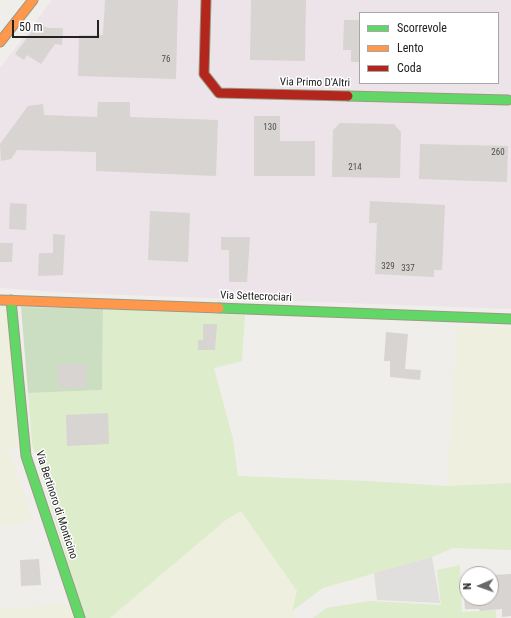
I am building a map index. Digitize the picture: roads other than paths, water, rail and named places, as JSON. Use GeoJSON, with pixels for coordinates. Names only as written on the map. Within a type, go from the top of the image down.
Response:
{"type":"FeatureCollection","features":[{"type":"Feature","properties":{"kind":"street"},"geometry":{"type":"LineString","coordinates":[[0,42],[33,0]]}},
{"type":"Feature","properties":{"kind":"street","name":"Via Primo D'Altri"},"geometry":{"type":"LineString","coordinates":[[206,0],[204,74],[219,93],[508,100]]}},
{"type":"Feature","properties":{"kind":"street","name":"Via Settecrociari"},"geometry":{"type":"LineString","coordinates":[[0,300],[511,319]]}},
{"type":"Feature","properties":{"kind":"street","name":"Via Bertinoro di Monticino"},"geometry":{"type":"LineString","coordinates":[[11,300],[26,456],[80,618]]}}]}
